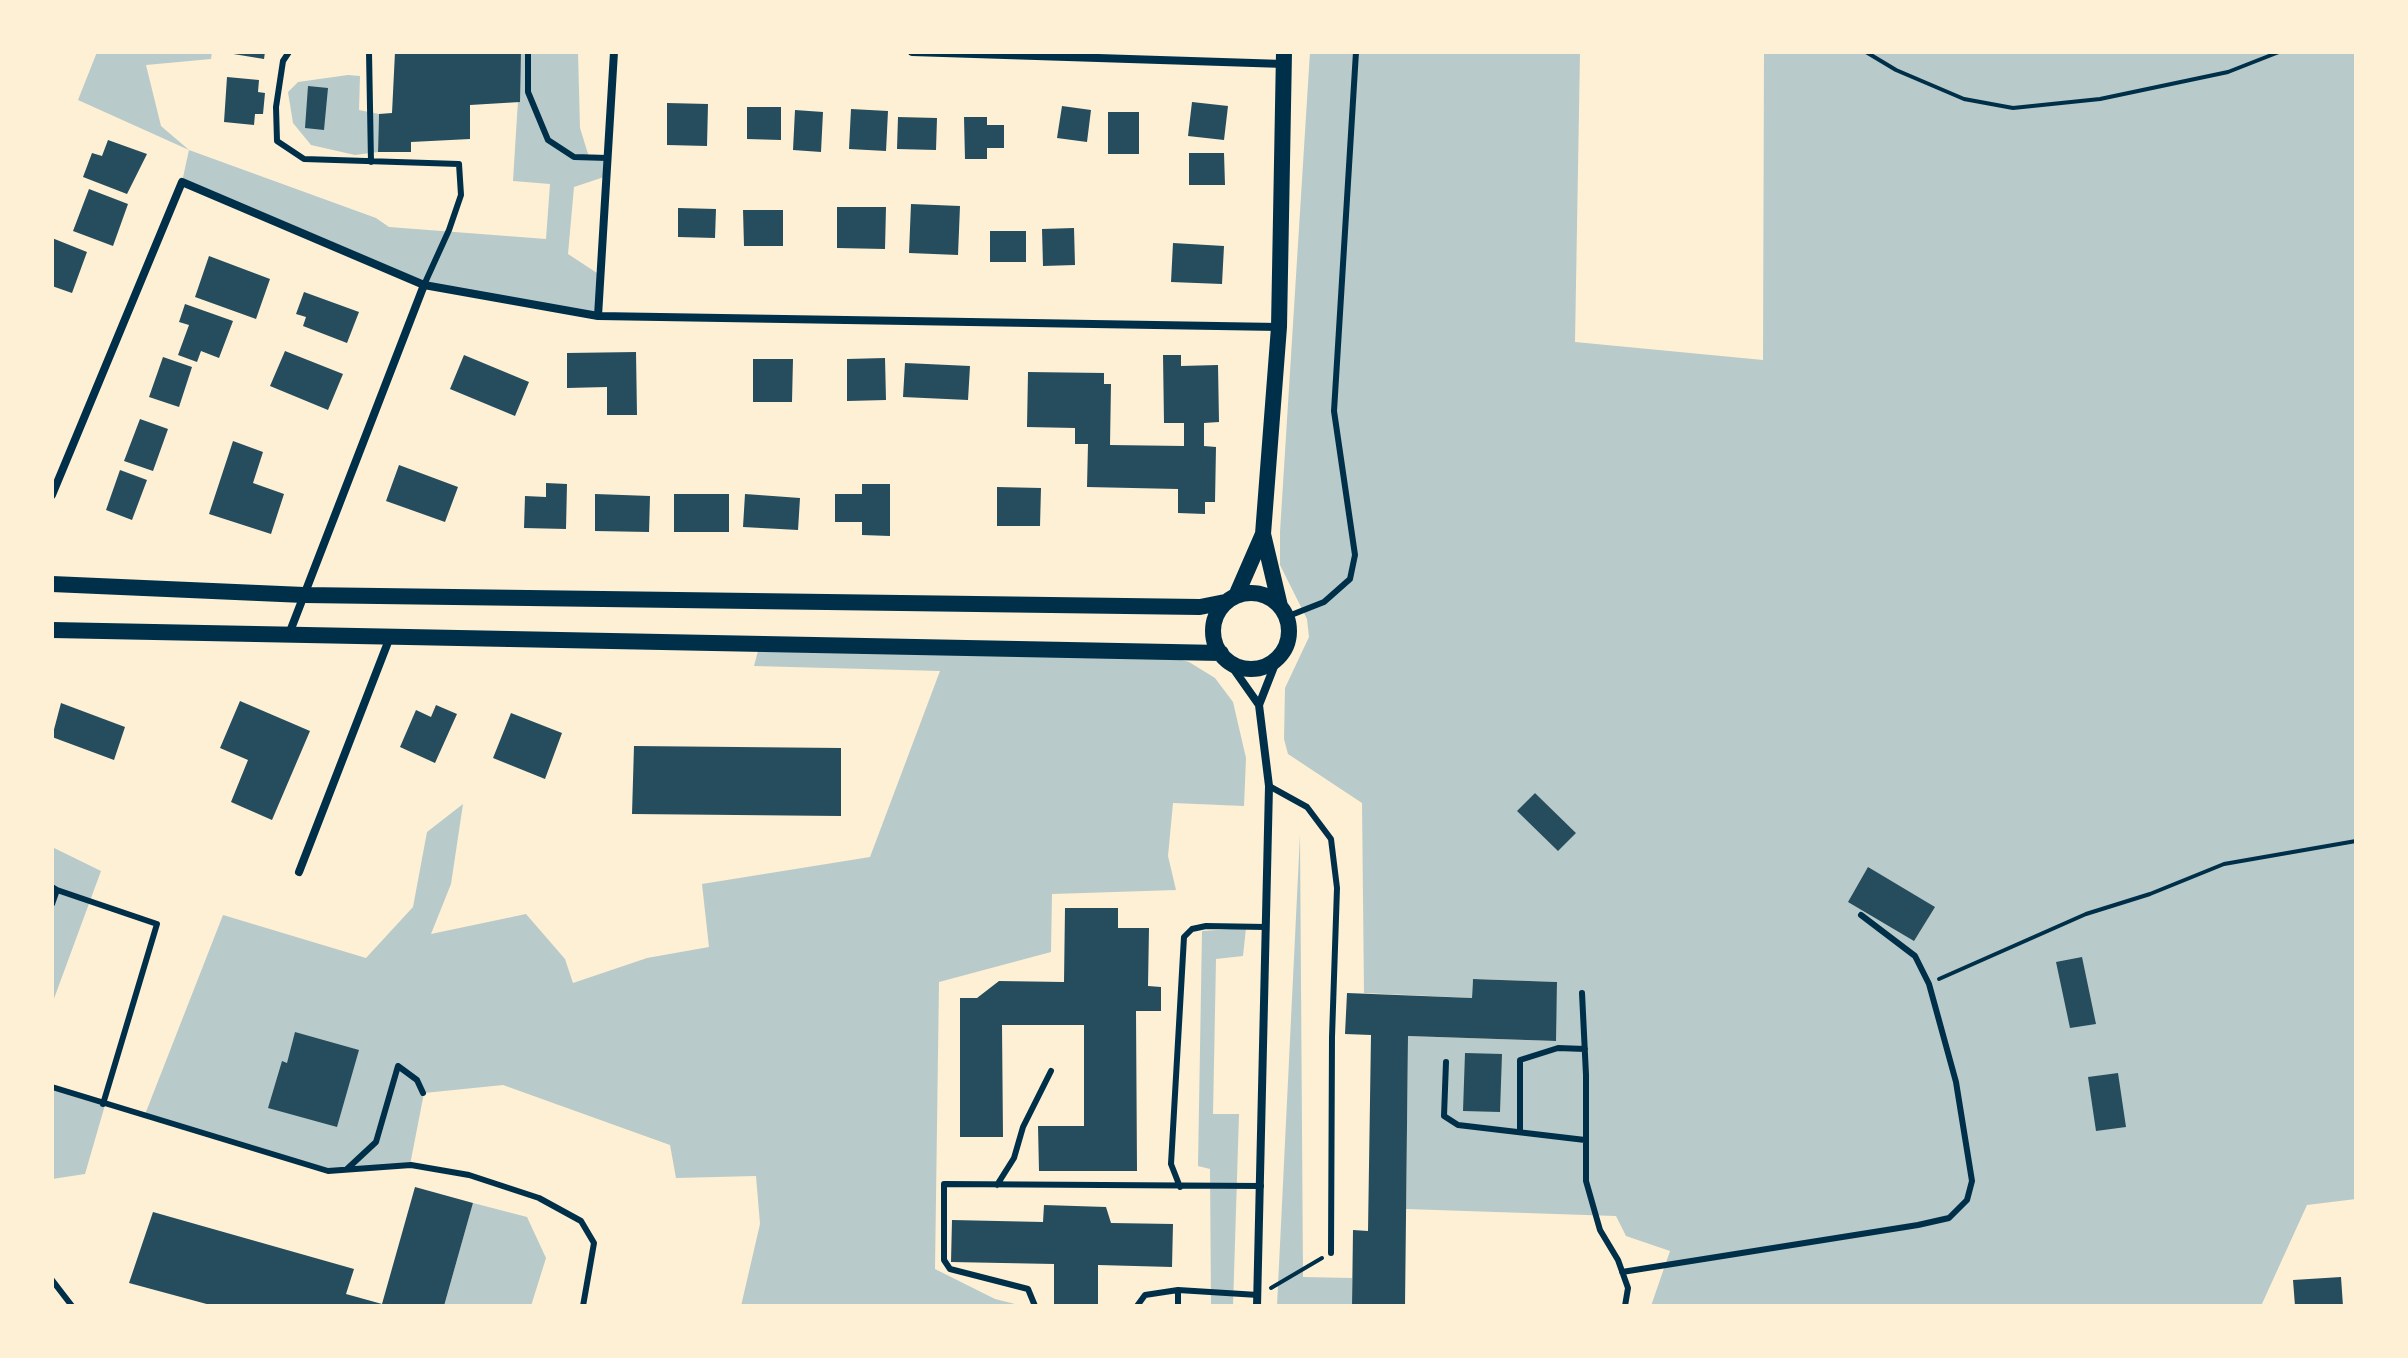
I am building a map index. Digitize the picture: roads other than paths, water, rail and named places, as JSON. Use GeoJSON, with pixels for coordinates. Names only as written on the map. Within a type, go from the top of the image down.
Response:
{"type":"FeatureCollection","features":[{"type":"Feature","properties":{"kind":"main road"},"geometry":{"type":"LineString","coordinates":[[52,630],[1224,657],[1251,669],[1277,659],[1286,645],[1283,612],[1263,534],[1279,327],[1284,58]]}},
{"type":"Feature","properties":{"kind":"main road"},"geometry":{"type":"LineString","coordinates":[[1224,657],[1213,630],[1218,611],[1231,599],[1263,534]]}},
{"type":"Feature","properties":{"kind":"main road"},"geometry":{"type":"LineString","coordinates":[[52,584],[304,595],[1200,607],[1262,594],[1283,612]]}},
{"type":"Feature","properties":{"kind":"street"},"geometry":{"type":"LineString","coordinates":[[598,316],[614,52]]}},
{"type":"Feature","properties":{"kind":"street"},"geometry":{"type":"LineString","coordinates":[[912,52],[1284,58]]}},
{"type":"Feature","properties":{"kind":"street"},"geometry":{"type":"LineString","coordinates":[[52,495],[182,182],[424,285],[598,316],[1279,327]]}},
{"type":"Feature","properties":{"kind":"street"},"geometry":{"type":"LineString","coordinates":[[289,634],[424,285]]}},
{"type":"Feature","properties":{"kind":"street"},"geometry":{"type":"LineString","coordinates":[[299,872],[391,636]]}},
{"type":"Feature","properties":{"kind":"street"},"geometry":{"type":"LineString","coordinates":[[1224,657],[1259,705]]}},
{"type":"Feature","properties":{"kind":"street"},"geometry":{"type":"LineString","coordinates":[[1257,1306],[1269,786],[1259,705],[1277,659]]}},
{"type":"Feature","properties":{"kind":"lane"},"geometry":{"type":"LineString","coordinates":[[289,52],[283,61],[276,107],[277,141],[304,159],[459,164],[461,195],[424,285]]}},
{"type":"Feature","properties":{"kind":"lane"},"geometry":{"type":"LineString","coordinates":[[369,52],[371,162]]}},
{"type":"Feature","properties":{"kind":"lane"},"geometry":{"type":"LineString","coordinates":[[528,52],[528,92],[548,140],[574,157],[608,158]]}},
{"type":"Feature","properties":{"kind":"lane"},"geometry":{"type":"LineString","coordinates":[[1283,612],[1324,602],[1350,579],[1355,555],[1334,411],[1356,52]]}},
{"type":"Feature","properties":{"kind":"lane"},"geometry":{"type":"LineString","coordinates":[[1269,786],[1307,807],[1331,839],[1336,876],[1331,1253]]}},
{"type":"Feature","properties":{"kind":"lane"},"geometry":{"type":"LineString","coordinates":[[52,904],[54,889],[157,924],[103,1104]]}},
{"type":"Feature","properties":{"kind":"lane"},"geometry":{"type":"LineString","coordinates":[[1622,1272],[1949,1218],[1967,1200],[1972,1181],[1956,1082],[1929,984],[1915,956],[1861,915]]}},
{"type":"Feature","properties":{"kind":"lane"},"geometry":{"type":"LineString","coordinates":[[1180,1187],[1171,1164],[1184,937],[1192,929],[1206,926],[1266,927]]}},
{"type":"Feature","properties":{"kind":"lane"},"geometry":{"type":"LineString","coordinates":[[1582,993],[1586,1181],[1600,1230],[1628,1288],[1625,1306]]}},
{"type":"Feature","properties":{"kind":"lane"},"geometry":{"type":"LineString","coordinates":[[1520,1131],[1520,1060],[1558,1048],[1585,1049]]}},
{"type":"Feature","properties":{"kind":"lane"},"geometry":{"type":"LineString","coordinates":[[1446,1062],[1444,1116],[1458,1125],[1585,1140]]}},
{"type":"Feature","properties":{"kind":"lane"},"geometry":{"type":"LineString","coordinates":[[347,1169],[376,1142],[398,1066],[417,1080],[423,1093]]}},
{"type":"Feature","properties":{"kind":"lane"},"geometry":{"type":"LineString","coordinates":[[997,1185],[1014,1158],[1023,1127],[1051,1071]]}},
{"type":"Feature","properties":{"kind":"lane"},"geometry":{"type":"LineString","coordinates":[[52,1087],[328,1171],[411,1165],[469,1175],[539,1198],[581,1221],[594,1243],[583,1306]]}},
{"type":"Feature","properties":{"kind":"lane"},"geometry":{"type":"LineString","coordinates":[[1035,1306],[1028,1289],[950,1269],[944,1260],[944,1184],[1261,1186]]}},
{"type":"Feature","properties":{"kind":"lane"},"geometry":{"type":"LineString","coordinates":[[52,1280],[72,1306]]}},
{"type":"Feature","properties":{"kind":"lane"},"geometry":{"type":"LineString","coordinates":[[1137,1306],[1145,1295],[1178,1290],[1258,1295]]}},
{"type":"Feature","properties":{"kind":"lane"},"geometry":{"type":"LineString","coordinates":[[1178,1290],[1178,1306]]}}]}
